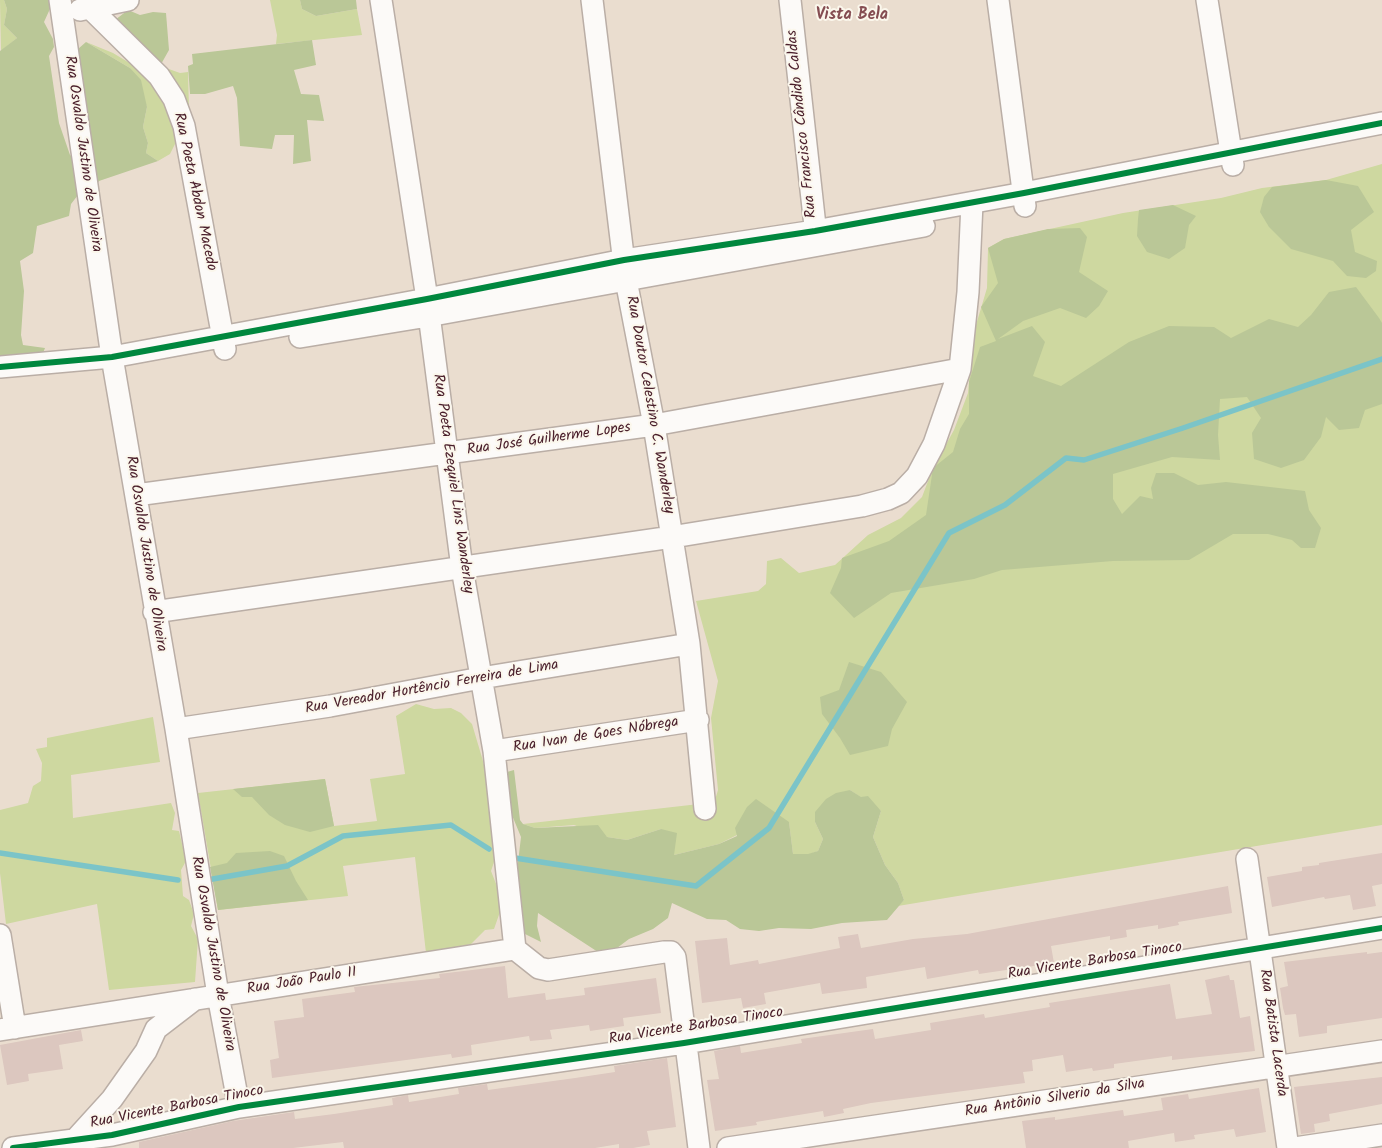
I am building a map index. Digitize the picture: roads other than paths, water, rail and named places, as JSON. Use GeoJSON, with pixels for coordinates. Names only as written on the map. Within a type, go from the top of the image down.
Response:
{"type":"FeatureCollection","features":[{"type":"Feature","properties":{"kind":"street"},"geometry":{"type":"LineString","coordinates":[[61,7],[90,8],[128,0]]}},
{"type":"Feature","properties":{"kind":"street","name":"Rua Poeta Ezequiel Lins Wanderley"},"geometry":{"type":"LineString","coordinates":[[382,0],[428,308],[462,568],[494,751],[523,956]]}},
{"type":"Feature","properties":{"kind":"street","name":"Rua Doutor Celestino C. Wanderley"},"geometry":{"type":"LineString","coordinates":[[592,0],[625,270],[654,425],[689,644],[698,720],[705,809]]}},
{"type":"Feature","properties":{"kind":"street","name":"Rua Francisco Cândido Caldas"},"geometry":{"type":"LineString","coordinates":[[790,0],[816,239]]}},
{"type":"Feature","properties":{"kind":"street"},"geometry":{"type":"LineString","coordinates":[[998,0],[1025,200]]}},
{"type":"Feature","properties":{"kind":"street"},"geometry":{"type":"LineString","coordinates":[[1208,0],[1232,159]]}},
{"type":"Feature","properties":{"kind":"street","name":"Rua Osvaldo Justino de Oliveira"},"geometry":{"type":"LineString","coordinates":[[61,7],[113,363],[154,612],[176,729],[207,996],[239,1107]]}},
{"type":"Feature","properties":{"kind":"street","name":"Rua Poeta Abdon Macedo"},"geometry":{"type":"LineString","coordinates":[[90,8],[159,76],[174,99],[184,126],[224,343]]}},
{"type":"Feature","properties":{"kind":"street"},"geometry":{"type":"LineString","coordinates":[[0,380],[113,363],[428,308],[625,270],[816,239],[972,210],[1232,159],[1382,123]]}},
{"type":"Feature","properties":{"kind":"street"},"geometry":{"type":"LineString","coordinates":[[1232,159],[1382,136]]}},
{"type":"Feature","properties":{"kind":"street"},"geometry":{"type":"LineString","coordinates":[[154,612],[672,538],[862,506],[902,493],[917,476],[934,444],[960,369],[968,292],[972,210]]}},
{"type":"Feature","properties":{"kind":"street"},"geometry":{"type":"LineString","coordinates":[[0,367],[113,363]]}},
{"type":"Feature","properties":{"kind":"street","name":"Rua José Guilherme Lopes"},"geometry":{"type":"LineString","coordinates":[[136,495],[654,425],[960,369]]}},
{"type":"Feature","properties":{"kind":"street","name":"Rua Vereador Hortêncio Ferreira de Lima"},"geometry":{"type":"LineString","coordinates":[[176,729],[330,706],[481,678],[689,644]]}},
{"type":"Feature","properties":{"kind":"street","name":"Rua Ivan de Goes Nóbrega"},"geometry":{"type":"LineString","coordinates":[[494,751],[698,720]]}},
{"type":"Feature","properties":{"kind":"street","name":"Rua Batista Lacerda"},"geometry":{"type":"LineString","coordinates":[[1247,859],[1278,1066],[1288,1148]]}},
{"type":"Feature","properties":{"kind":"street","name":"Rua Vicente Barbosa Tinoco"},"geometry":{"type":"LineString","coordinates":[[13,1148],[113,1141],[239,1107],[684,1043],[1382,928]]}},
{"type":"Feature","properties":{"kind":"street"},"geometry":{"type":"LineString","coordinates":[[0,934],[7,1029]]}},
{"type":"Feature","properties":{"kind":"street"},"geometry":{"type":"LineString","coordinates":[[523,956],[548,970],[671,952],[675,957],[698,1148]]}},
{"type":"Feature","properties":{"kind":"street","name":"Rua João Paulo II"},"geometry":{"type":"LineString","coordinates":[[7,1029],[207,996],[523,956]]}},
{"type":"Feature","properties":{"kind":"street"},"geometry":{"type":"LineString","coordinates":[[70,1144],[112,1099],[146,1051],[156,1029],[207,996]]}},
{"type":"Feature","properties":{"kind":"street","name":"Rua Antônio Silverio da Silva"},"geometry":{"type":"LineString","coordinates":[[728,1148],[1382,1050]]}},
{"type":"Feature","properties":{"kind":"street"},"geometry":{"type":"LineString","coordinates":[[1295,1148],[1382,1135]]}},
{"type":"Feature","properties":{"kind":"waterway"},"geometry":{"type":"LineString","coordinates":[[515,858],[696,886],[769,828],[949,533],[1005,505],[1066,458],[1084,460],[1382,359]]}},
{"type":"Feature","properties":{"kind":"waterway"},"geometry":{"type":"LineString","coordinates":[[207,880],[287,866],[343,836],[451,825],[489,849]]}},
{"type":"Feature","properties":{"kind":"waterway"},"geometry":{"type":"LineString","coordinates":[[0,853],[178,880]]}},
{"type":"Feature","properties":{"kind":"district","name":"Vista Bela"},"geometry":{"type":"Point","coordinates":[852,16]}}]}
